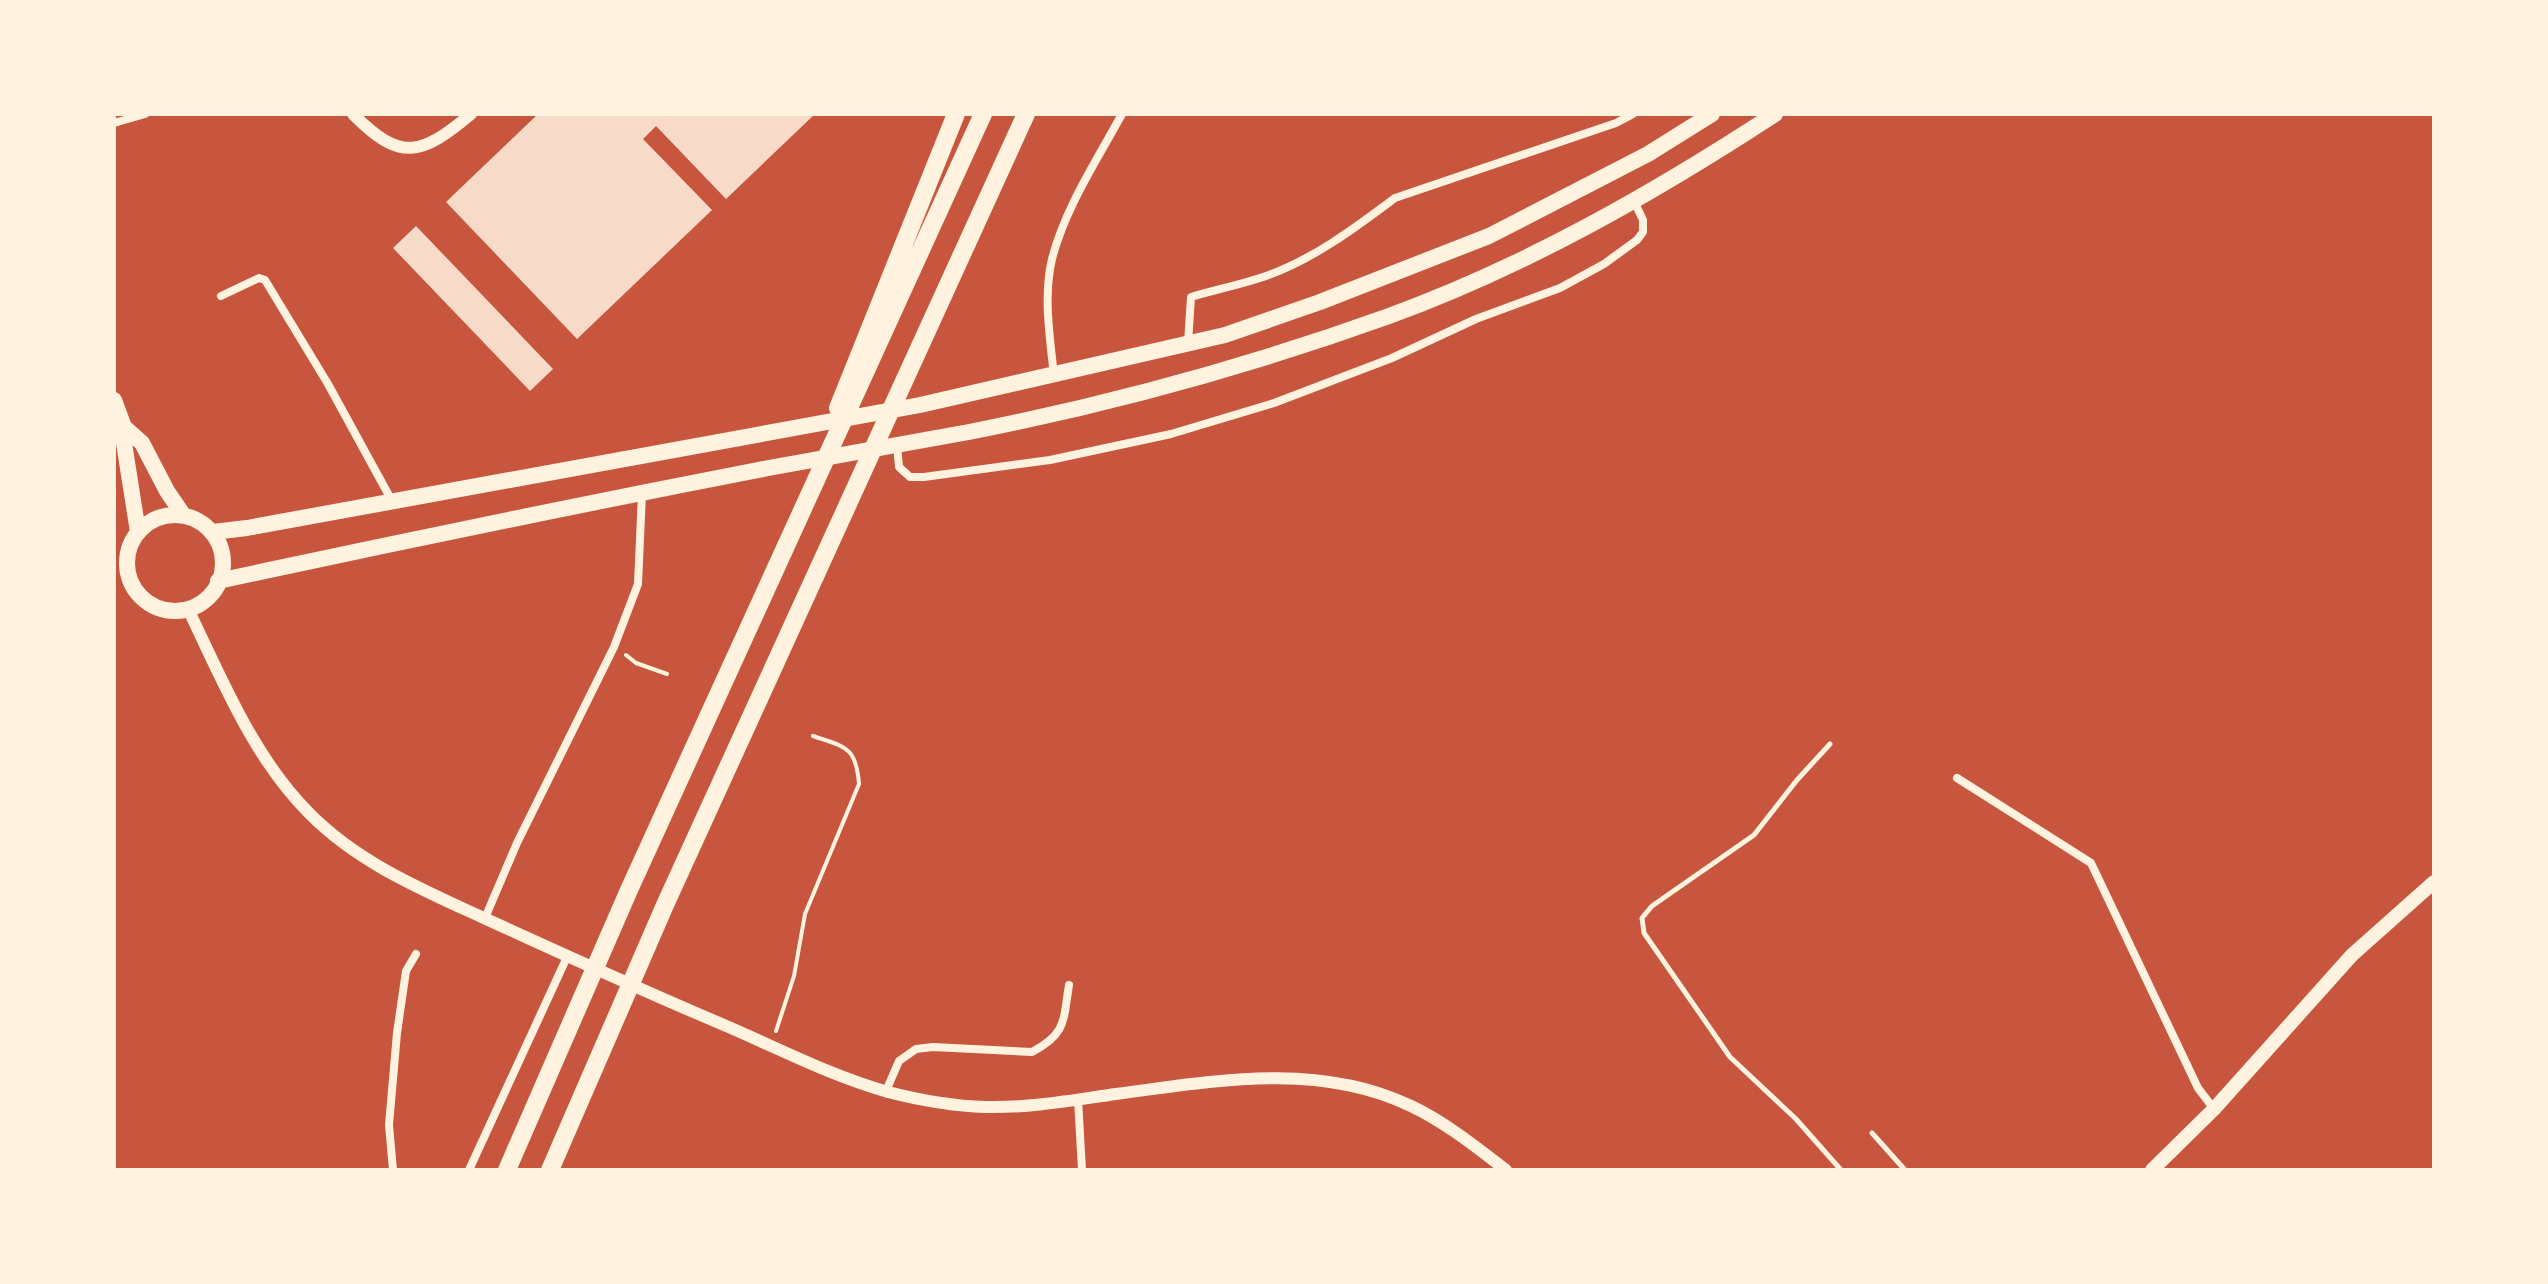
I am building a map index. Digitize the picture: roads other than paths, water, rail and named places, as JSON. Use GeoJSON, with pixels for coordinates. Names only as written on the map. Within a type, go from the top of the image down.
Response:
{"type":"FeatureCollection","features":[{"type":"Feature","properties":{"kind":"highway"},"geometry":{"type":"LineString","coordinates":[[507,1170],[629,890],[796,528],[856,380],[956,114]]}},
{"type":"Feature","properties":{"kind":"highway"},"geometry":{"type":"LineString","coordinates":[[856,380],[983,114]]}},
{"type":"Feature","properties":{"kind":"highway"},"geometry":{"type":"LineString","coordinates":[[550,1170],[665,905],[1026,114]]}},
{"type":"Feature","properties":{"kind":"main road"},"geometry":{"type":"LineString","coordinates":[[213,532],[920,405],[1225,335],[1320,302],[1489,236],[1648,154],[1712,114]]}},
{"type":"Feature","properties":{"kind":"main road"},"geometry":{"type":"LineString","coordinates":[[218,581],[412,539],[970,432],[1127,396],[1249,363],[1392,315],[1535,253],[1634,201],[1775,114]]}},
{"type":"Feature","properties":{"kind":"main road"},"geometry":{"type":"LineString","coordinates":[[114,400],[124,427],[138,532]]}},
{"type":"Feature","properties":{"kind":"main road"},"geometry":{"type":"LineString","coordinates":[[124,427],[142,443],[184,516]]}},
{"type":"Feature","properties":{"kind":"main road"},"geometry":{"type":"LineString","coordinates":[[184,516],[195,519],[213,532],[221,548],[223,565],[212,593],[202,603],[172,611],[156,607],[143,599],[127,571],[127,555],[138,532],[157,518],[184,516]]}},
{"type":"Feature","properties":{"kind":"main road"},"geometry":{"type":"LineString","coordinates":[[2152,1170],[2214,1109],[2352,955],[2434,882]]}},
{"type":"Feature","properties":{"kind":"street"},"geometry":{"type":"LineString","coordinates":[[114,123],[145,114]]}},
{"type":"Feature","properties":{"kind":"street"},"geometry":{"type":"LineString","coordinates":[[353,114],[384,140],[401,148],[416,149],[447,134],[471,114]]}},
{"type":"Feature","properties":{"kind":"street"},"geometry":{"type":"LineString","coordinates":[[1054,376],[1048,318],[1053,258],[1069,213],[1122,114]]}},
{"type":"Feature","properties":{"kind":"street"},"geometry":{"type":"LineString","coordinates":[[1188,344],[1191,297],[1263,277],[1297,263],[1395,198],[1616,123],[1633,114]]}},
{"type":"Feature","properties":{"kind":"street"},"geometry":{"type":"LineString","coordinates":[[897,444],[899,467],[910,477],[924,477],[1050,460],[1171,434],[1274,403],[1392,358],[1476,319],[1560,288],[1582,276],[1637,240],[1643,232],[1643,220],[1634,201]]}},
{"type":"Feature","properties":{"kind":"street"},"geometry":{"type":"LineString","coordinates":[[221,296],[259,278],[265,280],[328,384],[392,501]]}},
{"type":"Feature","properties":{"kind":"street"},"geometry":{"type":"LineString","coordinates":[[485,918],[517,843],[614,647],[638,584],[642,494]]}},
{"type":"Feature","properties":{"kind":"street"},"geometry":{"type":"LineString","coordinates":[[188,609],[262,754],[309,814],[366,859],[406,882],[567,957],[824,1070],[886,1091],[932,1102],[985,1107],[1029,1106],[1225,1080],[1298,1078],[1360,1088],[1410,1105],[1506,1170]]}},
{"type":"Feature","properties":{"kind":"street"},"geometry":{"type":"LineString","coordinates":[[1957,778],[2091,863],[2198,1088],[2214,1109]]}},
{"type":"Feature","properties":{"kind":"street"},"geometry":{"type":"LineString","coordinates":[[393,1170],[389,1125],[397,1033],[406,971],[416,954]]}},
{"type":"Feature","properties":{"kind":"street"},"geometry":{"type":"LineString","coordinates":[[469,1170],[567,957]]}},
{"type":"Feature","properties":{"kind":"street"},"geometry":{"type":"LineString","coordinates":[[886,1091],[899,1061],[916,1049],[933,1047],[1032,1052],[1046,1045],[1061,1031],[1069,985]]}},
{"type":"Feature","properties":{"kind":"street"},"geometry":{"type":"LineString","coordinates":[[1078,1099],[1082,1170]]}},
{"type":"Feature","properties":{"kind":"lane"},"geometry":{"type":"LineString","coordinates":[[1830,744],[1754,835],[1652,906],[1642,918],[1644,933],[1730,1057],[1796,1119],[1841,1170]]}},
{"type":"Feature","properties":{"kind":"lane"},"geometry":{"type":"LineString","coordinates":[[1872,1133],[1905,1170]]}}]}
